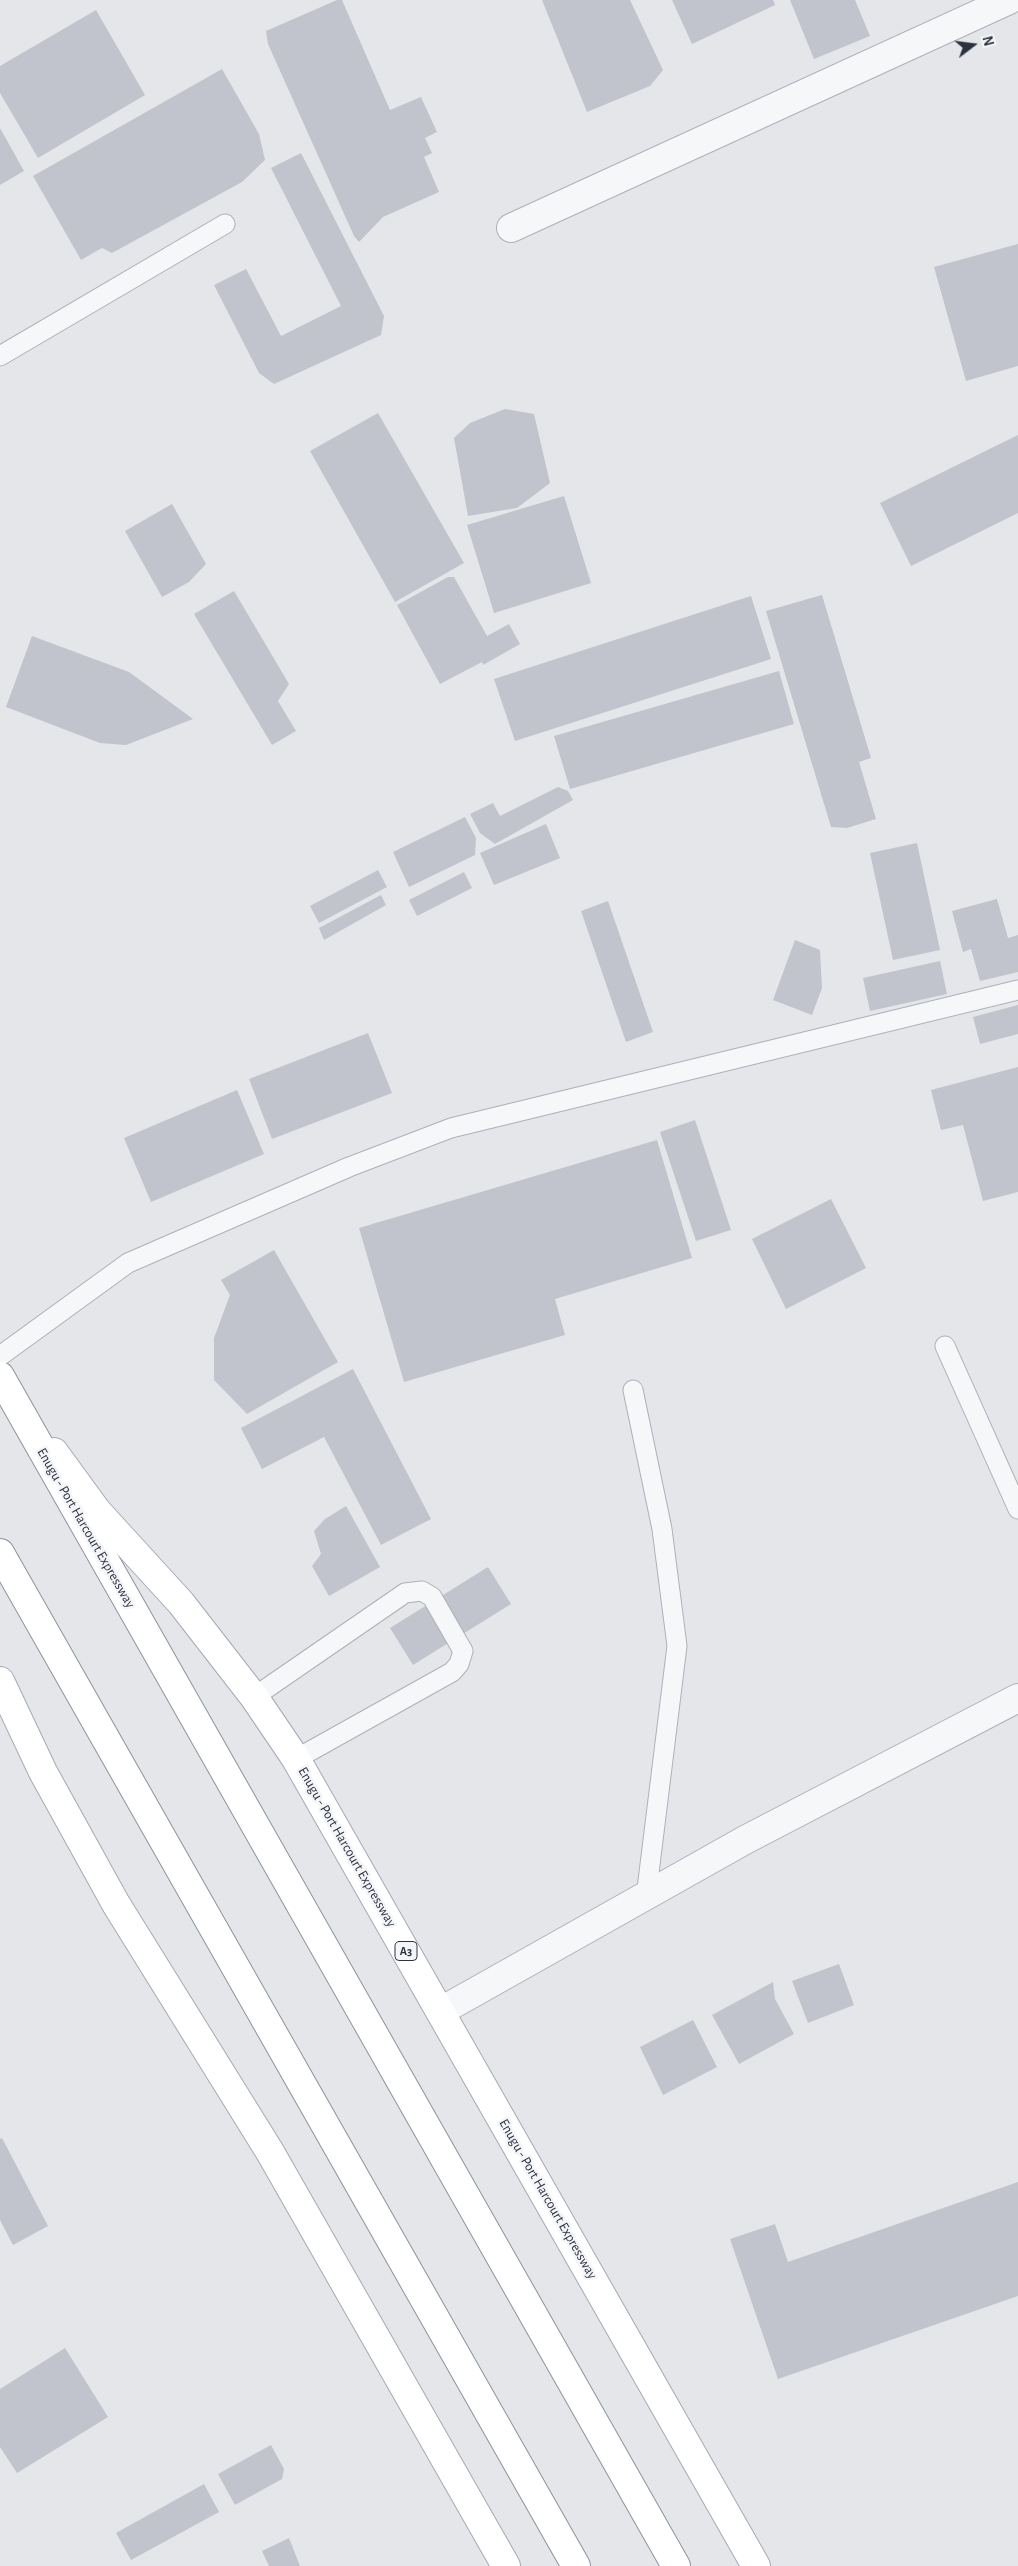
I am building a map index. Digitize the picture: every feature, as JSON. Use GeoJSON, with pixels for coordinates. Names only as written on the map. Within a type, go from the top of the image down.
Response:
{"type":"FeatureCollection","features":[{"type":"Feature","properties":{"kind":"main road","name":"Enugu - Port Harcourt Expressway"},"geometry":{"type":"LineString","coordinates":[[0,1375],[97,1511],[181,1603],[254,1697],[296,1759],[756,2566]]}},
{"type":"Feature","properties":{"kind":"main road","name":"Enugu - Port Harcourt Expressway"},"geometry":{"type":"LineString","coordinates":[[0,1375],[676,2566]]}},
{"type":"Feature","properties":{"kind":"main road"},"geometry":{"type":"LineString","coordinates":[[0,1553],[576,2566]]}},
{"type":"Feature","properties":{"kind":"main road"},"geometry":{"type":"LineString","coordinates":[[0,1681],[43,1772],[116,1904],[270,2152],[506,2566]]}},
{"type":"Feature","properties":{"kind":"street"},"geometry":{"type":"LineString","coordinates":[[511,228],[1009,0]]}},
{"type":"Feature","properties":{"kind":"street"},"geometry":{"type":"LineString","coordinates":[[441,2011],[745,1840],[1018,1698]]}},
{"type":"Feature","properties":{"kind":"lane"},"geometry":{"type":"LineString","coordinates":[[0,356],[225,224]]}},
{"type":"Feature","properties":{"kind":"lane"},"geometry":{"type":"LineString","coordinates":[[0,1356],[128,1263],[350,1166],[451,1128],[1018,990]]}},
{"type":"Feature","properties":{"kind":"lane"},"geometry":{"type":"LineString","coordinates":[[945,1346],[1018,1509]]}},
{"type":"Feature","properties":{"kind":"lane"},"geometry":{"type":"LineString","coordinates":[[633,1390],[662,1529],[677,1646],[646,1897]]}},
{"type":"Feature","properties":{"kind":"lane"},"geometry":{"type":"LineString","coordinates":[[254,1697],[405,1593],[422,1591],[432,1597],[462,1652],[459,1664],[452,1672],[296,1759]]}},
{"type":"Feature","properties":{"kind":"building"},"geometry":{"type":"Polygon","coordinates":[[[337,0],[342,0],[390,110],[421,97],[437,132],[425,138],[432,153],[424,157],[439,192],[383,217],[359,242],[354,236],[268,44],[266,31],[337,0]]]}},
{"type":"Feature","properties":{"kind":"building"},"geometry":{"type":"Polygon","coordinates":[[[542,0],[630,0],[663,70],[650,86],[587,112],[542,0]]]}},
{"type":"Feature","properties":{"kind":"building"},"geometry":{"type":"Polygon","coordinates":[[[672,0],[773,0],[775,5],[692,44],[672,0]]]}},
{"type":"Feature","properties":{"kind":"building"},"geometry":{"type":"Polygon","coordinates":[[[790,0],[855,0],[870,36],[814,59],[790,0]]]}},
{"type":"Feature","properties":{"kind":"building"},"geometry":{"type":"Polygon","coordinates":[[[96,10],[145,95],[38,158],[0,93],[0,66],[96,10]]]}},
{"type":"Feature","properties":{"kind":"building"},"geometry":{"type":"Polygon","coordinates":[[[222,69],[259,134],[265,160],[242,182],[112,253],[102,248],[81,260],[33,176],[222,69]]]}},
{"type":"Feature","properties":{"kind":"building"},"geometry":{"type":"Polygon","coordinates":[[[0,128],[24,171],[0,185],[0,128]]]}},
{"type":"Feature","properties":{"kind":"building"},"geometry":{"type":"Polygon","coordinates":[[[301,153],[384,316],[381,335],[274,384],[259,373],[214,285],[246,269],[281,336],[341,306],[271,168],[301,153]]]}},
{"type":"Feature","properties":{"kind":"building"},"geometry":{"type":"Polygon","coordinates":[[[1018,244],[1018,366],[966,381],[934,267],[1018,244]]]}},
{"type":"Feature","properties":{"kind":"building"},"geometry":{"type":"Polygon","coordinates":[[[505,409],[534,414],[550,483],[517,508],[468,516],[454,438],[470,423],[505,409]]]}},
{"type":"Feature","properties":{"kind":"building"},"geometry":{"type":"Polygon","coordinates":[[[378,413],[464,563],[395,602],[310,451],[378,413]]]}},
{"type":"Feature","properties":{"kind":"building"},"geometry":{"type":"Polygon","coordinates":[[[1018,435],[1018,513],[911,566],[880,503],[1018,435]]]}},
{"type":"Feature","properties":{"kind":"building"},"geometry":{"type":"Polygon","coordinates":[[[564,496],[591,583],[494,613],[467,525],[564,496]]]}},
{"type":"Feature","properties":{"kind":"building"},"geometry":{"type":"Polygon","coordinates":[[[172,504],[206,564],[189,582],[162,597],[125,531],[172,504]]]}},
{"type":"Feature","properties":{"kind":"building"},"geometry":{"type":"Polygon","coordinates":[[[448,577],[454,577],[487,636],[509,624],[520,644],[483,665],[482,662],[440,684],[397,605],[448,577]]]}},
{"type":"Feature","properties":{"kind":"building"},"geometry":{"type":"Polygon","coordinates":[[[234,591],[289,684],[278,701],[296,731],[272,745],[194,614],[234,591]]]}},
{"type":"Feature","properties":{"kind":"building"},"geometry":{"type":"Polygon","coordinates":[[[822,595],[871,758],[859,762],[876,819],[847,828],[831,827],[766,611],[822,595]]]}},
{"type":"Feature","properties":{"kind":"building"},"geometry":{"type":"Polygon","coordinates":[[[751,596],[771,659],[515,741],[494,679],[751,596]]]}},
{"type":"Feature","properties":{"kind":"building"},"geometry":{"type":"Polygon","coordinates":[[[32,636],[129,672],[193,719],[126,745],[100,743],[6,707],[32,636]]]}},
{"type":"Feature","properties":{"kind":"building"},"geometry":{"type":"Polygon","coordinates":[[[779,671],[794,724],[570,789],[554,736],[779,671]]]}},
{"type":"Feature","properties":{"kind":"building"},"geometry":{"type":"Polygon","coordinates":[[[558,787],[568,791],[573,800],[495,844],[480,833],[470,814],[493,803],[500,816],[558,787]]]}},
{"type":"Feature","properties":{"kind":"building"},"geometry":{"type":"Polygon","coordinates":[[[465,817],[476,838],[475,855],[409,887],[393,852],[465,817]]]}},
{"type":"Feature","properties":{"kind":"building"},"geometry":{"type":"Polygon","coordinates":[[[546,824],[560,858],[494,885],[480,853],[546,824]]]}},
{"type":"Feature","properties":{"kind":"building"},"geometry":{"type":"Polygon","coordinates":[[[917,843],[940,950],[893,960],[870,853],[917,843]]]}},
{"type":"Feature","properties":{"kind":"building"},"geometry":{"type":"Polygon","coordinates":[[[378,870],[387,887],[319,923],[310,906],[378,870]]]}},
{"type":"Feature","properties":{"kind":"building"},"geometry":{"type":"Polygon","coordinates":[[[464,872],[472,888],[417,916],[409,900],[464,872]]]}},
{"type":"Feature","properties":{"kind":"building"},"geometry":{"type":"Polygon","coordinates":[[[381,895],[386,905],[324,940],[319,928],[381,895]]]}},
{"type":"Feature","properties":{"kind":"building"},"geometry":{"type":"Polygon","coordinates":[[[997,899],[1008,938],[1018,935],[1018,972],[980,981],[971,949],[963,952],[952,911],[997,899]]]}},
{"type":"Feature","properties":{"kind":"building"},"geometry":{"type":"Polygon","coordinates":[[[608,901],[653,1032],[626,1042],[581,911],[608,901]]]}},
{"type":"Feature","properties":{"kind":"building"},"geometry":{"type":"Polygon","coordinates":[[[795,940],[820,950],[822,988],[812,1015],[773,1000],[795,940]]]}},
{"type":"Feature","properties":{"kind":"building"},"geometry":{"type":"Polygon","coordinates":[[[940,961],[947,994],[870,1011],[863,978],[940,961]]]}},
{"type":"Feature","properties":{"kind":"building"},"geometry":{"type":"Polygon","coordinates":[[[1018,1005],[1018,1034],[980,1044],[973,1017],[1018,1005]]]}},
{"type":"Feature","properties":{"kind":"building"},"geometry":{"type":"Polygon","coordinates":[[[368,1033],[392,1093],[272,1139],[249,1079],[368,1033]]]}},
{"type":"Feature","properties":{"kind":"building"},"geometry":{"type":"Polygon","coordinates":[[[1018,1067],[1018,1192],[983,1201],[963,1125],[941,1130],[931,1090],[1018,1067]]]}},
{"type":"Feature","properties":{"kind":"building"},"geometry":{"type":"Polygon","coordinates":[[[237,1090],[264,1154],[151,1202],[124,1138],[237,1090]]]}},
{"type":"Feature","properties":{"kind":"building"},"geometry":{"type":"Polygon","coordinates":[[[695,1120],[731,1230],[696,1241],[660,1132],[695,1120]]]}},
{"type":"Feature","properties":{"kind":"building"},"geometry":{"type":"Polygon","coordinates":[[[657,1140],[692,1258],[555,1299],[565,1335],[404,1382],[359,1228],[657,1140]]]}},
{"type":"Feature","properties":{"kind":"building"},"geometry":{"type":"Polygon","coordinates":[[[831,1199],[866,1268],[786,1309],[752,1239],[831,1199]]]}},
{"type":"Feature","properties":{"kind":"building"},"geometry":{"type":"Polygon","coordinates":[[[274,1250],[338,1362],[247,1414],[214,1380],[214,1338],[230,1295],[221,1280],[274,1250]]]}},
{"type":"Feature","properties":{"kind":"building"},"geometry":{"type":"Polygon","coordinates":[[[353,1369],[431,1519],[381,1545],[324,1437],[262,1469],[241,1428],[353,1369]]]}},
{"type":"Feature","properties":{"kind":"building"},"geometry":{"type":"Polygon","coordinates":[[[346,1506],[380,1567],[329,1596],[312,1566],[321,1554],[314,1531],[325,1519],[346,1506]]]}},
{"type":"Feature","properties":{"kind":"building"},"geometry":{"type":"Polygon","coordinates":[[[488,1567],[511,1604],[413,1665],[390,1628],[488,1567]]]}},
{"type":"Feature","properties":{"kind":"building"},"geometry":{"type":"Polygon","coordinates":[[[839,1964],[854,2005],[808,2023],[792,1981],[839,1964]]]}},
{"type":"Feature","properties":{"kind":"building"},"geometry":{"type":"Polygon","coordinates":[[[773,1982],[775,1999],[794,2034],[739,2064],[712,2015],[773,1982]]]}},
{"type":"Feature","properties":{"kind":"building"},"geometry":{"type":"Polygon","coordinates":[[[693,2020],[717,2067],[663,2095],[640,2047],[693,2020]]]}},
{"type":"Feature","properties":{"kind":"building"},"geometry":{"type":"Polygon","coordinates":[[[2,2138],[48,2226],[13,2245],[0,2220],[0,2139],[2,2138]]]}},
{"type":"Feature","properties":{"kind":"building"},"geometry":{"type":"Polygon","coordinates":[[[1018,2182],[1018,2296],[778,2379],[730,2239],[775,2224],[788,2262],[1018,2182]]]}},
{"type":"Feature","properties":{"kind":"building"},"geometry":{"type":"Polygon","coordinates":[[[65,2348],[108,2417],[17,2473],[0,2447],[0,2389],[65,2348]]]}},
{"type":"Feature","properties":{"kind":"building"},"geometry":{"type":"Polygon","coordinates":[[[271,2445],[284,2469],[282,2479],[235,2505],[218,2474],[271,2445]]]}},
{"type":"Feature","properties":{"kind":"building"},"geometry":{"type":"Polygon","coordinates":[[[204,2484],[219,2512],[131,2560],[116,2533],[204,2484]]]}},
{"type":"Feature","properties":{"kind":"building"},"geometry":{"type":"Polygon","coordinates":[[[289,2538],[300,2566],[269,2566],[262,2551],[289,2538]]]}}]}
